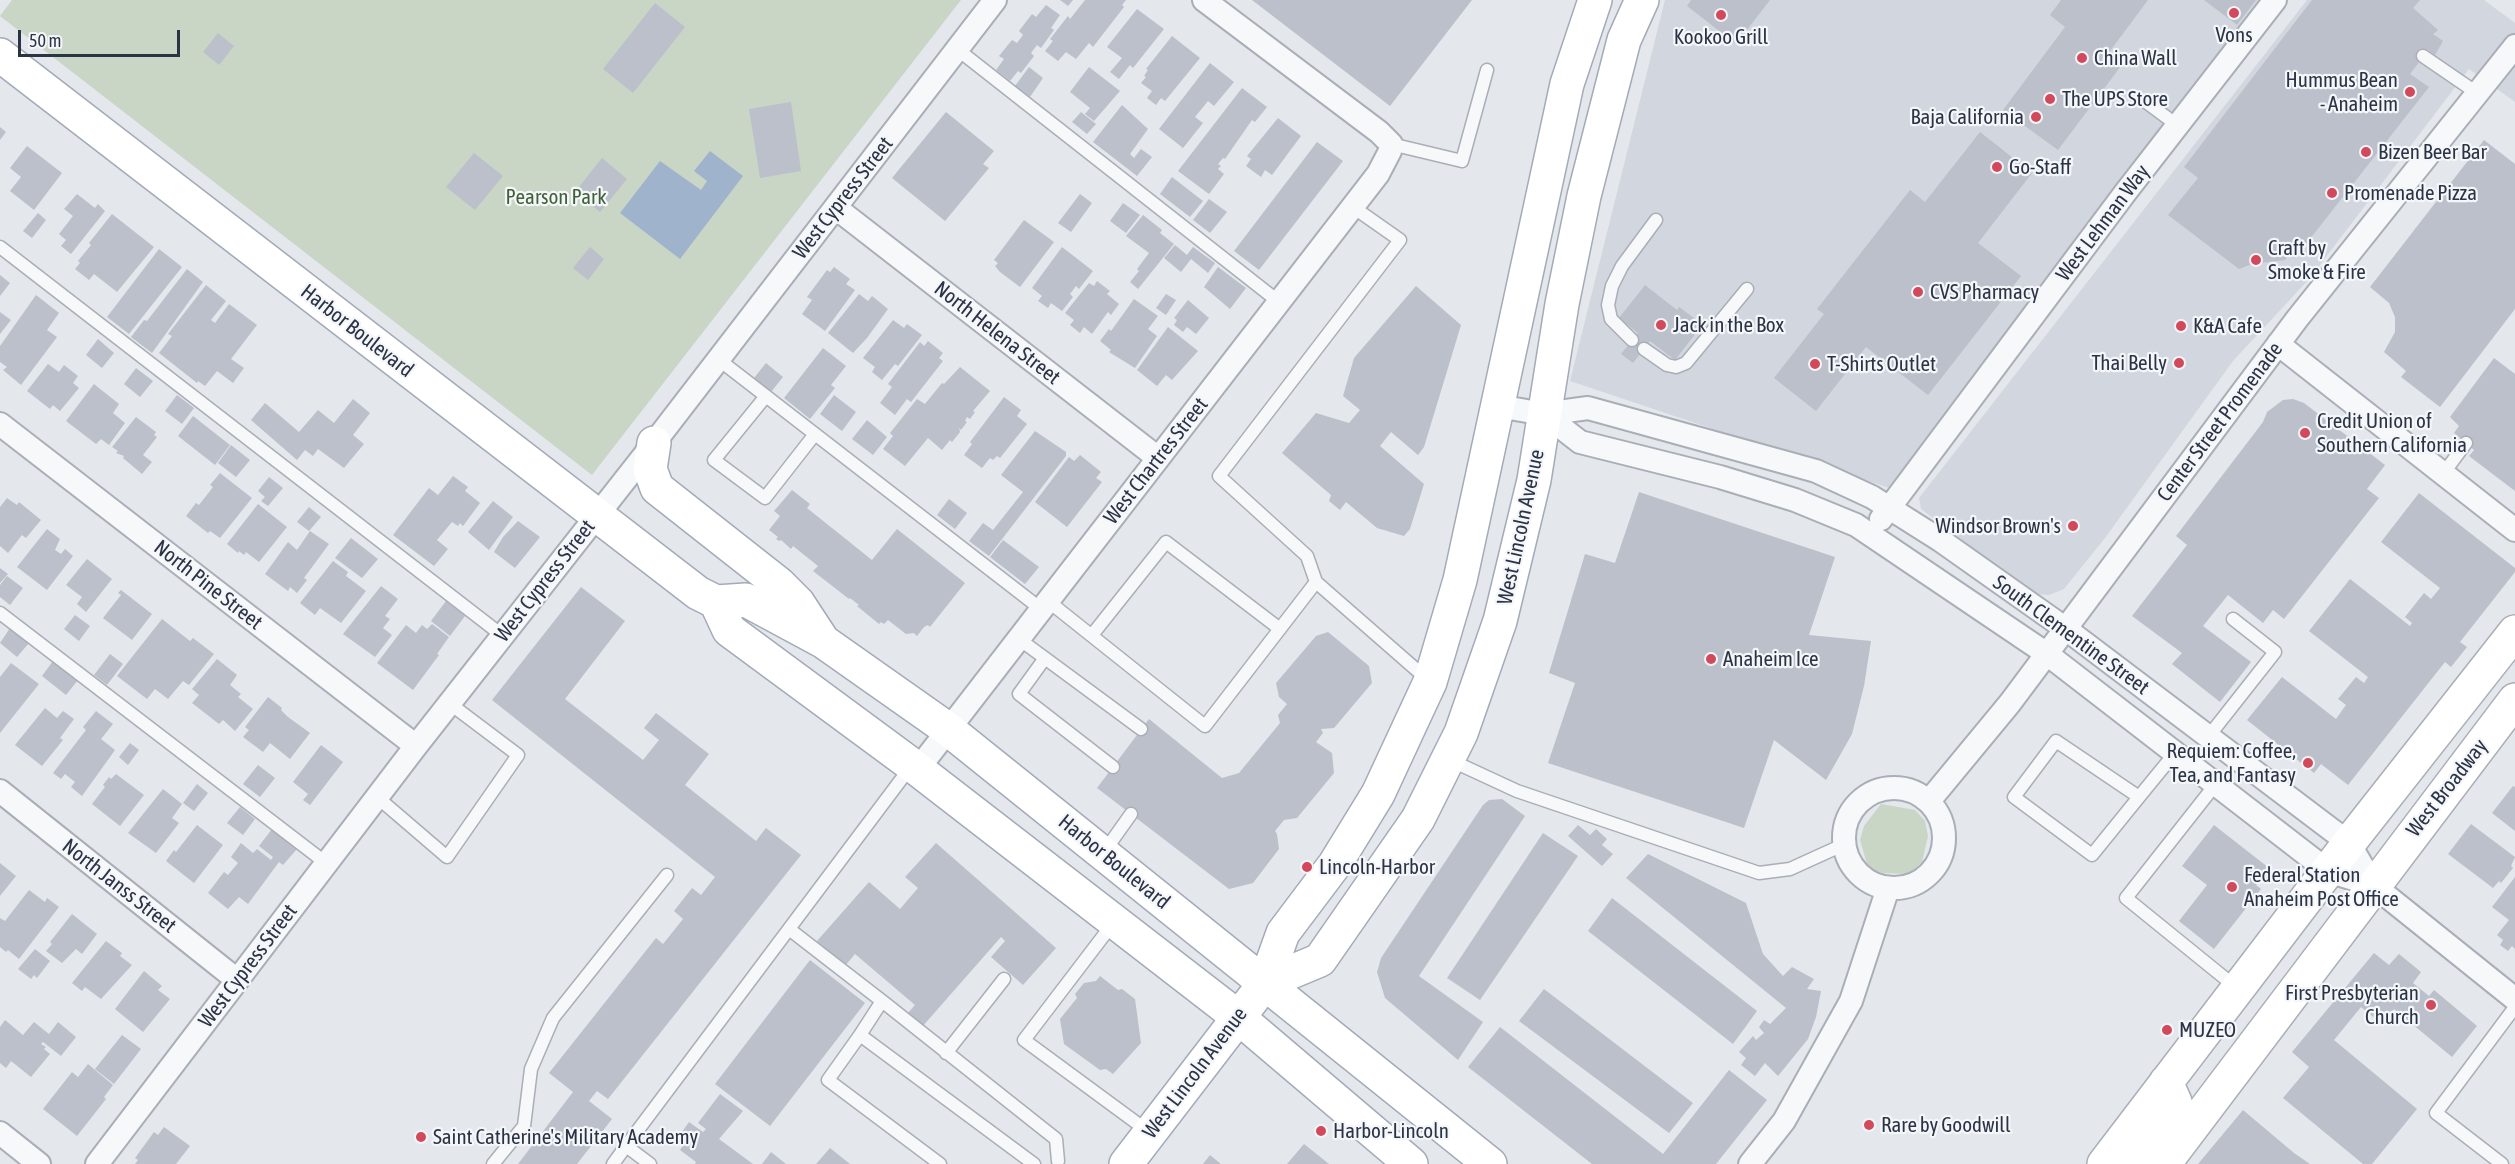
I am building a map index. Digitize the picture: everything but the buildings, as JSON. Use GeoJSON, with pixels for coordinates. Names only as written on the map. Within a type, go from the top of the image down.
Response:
{"type":"FeatureCollection","features":[{"type":"Feature","properties":{"kind":"main road","name":"West Lincoln Avenue"},"geometry":{"type":"LineString","coordinates":[[1126,1164],[1265,983],[1283,933],[1335,864],[1378,794],[1430,682],[1460,580],[1567,84],[1595,0]]}},
{"type":"Feature","properties":{"kind":"main road","name":"West Lincoln Avenue"},"geometry":{"type":"LineString","coordinates":[[1265,983],[1320,960],[1418,819],[1449,760],[1481,680],[1500,621],[1534,480],[1584,196],[1624,40],[1642,0]]}},
{"type":"Feature","properties":{"kind":"main road","name":"Harbor Boulevard"},"geometry":{"type":"LineString","coordinates":[[0,55],[698,593],[716,602],[746,600],[824,642],[949,730],[1490,1164]]}},
{"type":"Feature","properties":{"kind":"main road"},"geometry":{"type":"LineString","coordinates":[[654,443],[650,469],[657,488],[779,584],[798,603],[824,642]]}},
{"type":"Feature","properties":{"kind":"main road"},"geometry":{"type":"LineString","coordinates":[[716,602],[729,630],[915,767],[1238,1017],[1396,1156]]}},
{"type":"Feature","properties":{"kind":"main road","name":"West Broadway"},"geometry":{"type":"LineString","coordinates":[[2104,1164],[2349,843],[2515,632]]}},
{"type":"Feature","properties":{"kind":"main road"},"geometry":{"type":"LineString","coordinates":[[2490,732],[2487,727],[2488,712],[2515,675]]}},
{"type":"Feature","properties":{"kind":"main road","name":"West Broadway"},"geometry":{"type":"LineString","coordinates":[[2164,1164],[2515,700]]}},
{"type":"Feature","properties":{"kind":"main road"},"geometry":{"type":"LineString","coordinates":[[2136,1164],[2170,1119],[2175,1102],[2166,1082]]}},
{"type":"Feature","properties":{"kind":"street","name":"West Cypress Street"},"geometry":{"type":"LineString","coordinates":[[97,1164],[376,797],[654,443],[995,0]]}},
{"type":"Feature","properties":{"kind":"street"},"geometry":{"type":"LineString","coordinates":[[1204,0],[1379,132],[1391,148]]}},
{"type":"Feature","properties":{"kind":"street","name":"West Lehman Way"},"geometry":{"type":"LineString","coordinates":[[1871,536],[1888,506],[2177,125],[2275,0]]}},
{"type":"Feature","properties":{"kind":"street","name":"Center Street Promenade"},"geometry":{"type":"LineString","coordinates":[[1929,801],[2010,703],[2278,344],[2515,46]]}},
{"type":"Feature","properties":{"kind":"street","name":"West Chartres Street"},"geometry":{"type":"LineString","coordinates":[[915,767],[949,730],[1353,207],[1378,174],[1391,148]]}},
{"type":"Feature","properties":{"kind":"street","name":"North Helena Street"},"geometry":{"type":"LineString","coordinates":[[836,208],[1158,458]]}},
{"type":"Feature","properties":{"kind":"street"},"geometry":{"type":"LineString","coordinates":[[2278,344],[2515,530]]}},
{"type":"Feature","properties":{"kind":"street"},"geometry":{"type":"LineString","coordinates":[[1498,406],[1544,414]]}},
{"type":"Feature","properties":{"kind":"street","name":"South Clementine Street"},"geometry":{"type":"LineString","coordinates":[[1544,414],[1588,408],[1727,445],[1816,471],[1888,506],[2066,628],[2349,843],[2373,885]]}},
{"type":"Feature","properties":{"kind":"street","name":"South Clementine Street"},"geometry":{"type":"LineString","coordinates":[[1544,414],[1580,442],[1720,477],[1795,500],[1856,525],[2047,654],[2328,871],[2373,885],[2515,999]]}},
{"type":"Feature","properties":{"kind":"street","name":"North Pine Street"},"geometry":{"type":"LineString","coordinates":[[0,424],[416,746]]}},
{"type":"Feature","properties":{"kind":"street"},"geometry":{"type":"LineString","coordinates":[[1898,787],[1914,791],[1929,801],[1941,819],[1945,836],[1942,853],[1934,868],[1923,879],[1907,886],[1888,888],[1866,879],[1854,868],[1846,853],[1844,833],[1849,816],[1857,804],[1871,793],[1898,787]]}},
{"type":"Feature","properties":{"kind":"street","name":"North Janss Street"},"geometry":{"type":"LineString","coordinates":[[0,791],[237,980]]}},
{"type":"Feature","properties":{"kind":"street"},"geometry":{"type":"LineString","coordinates":[[1750,1164],[1784,1121],[1851,1001],[1888,888]]}},
{"type":"Feature","properties":{"kind":"street"},"geometry":{"type":"LineString","coordinates":[[0,1133],[39,1164]]}},
{"type":"Feature","properties":{"kind":"lane"},"geometry":{"type":"LineString","coordinates":[[957,49],[1279,302]]}},
{"type":"Feature","properties":{"kind":"lane"},"geometry":{"type":"LineString","coordinates":[[2423,56],[2477,93]]}},
{"type":"Feature","properties":{"kind":"lane"},"geometry":{"type":"LineString","coordinates":[[1391,148],[1462,161],[1487,70]]}},
{"type":"Feature","properties":{"kind":"lane"},"geometry":{"type":"LineString","coordinates":[[2146,102],[2177,125]]}},
{"type":"Feature","properties":{"kind":"lane"},"geometry":{"type":"LineString","coordinates":[[1353,207],[1400,240],[1219,476],[1307,556],[1316,582],[1430,682]]}},
{"type":"Feature","properties":{"kind":"lane"},"geometry":{"type":"LineString","coordinates":[[1632,340],[1611,319],[1608,305],[1612,286],[1622,266],[1656,220]]}},
{"type":"Feature","properties":{"kind":"lane"},"geometry":{"type":"LineString","coordinates":[[0,247],[503,636]]}},
{"type":"Feature","properties":{"kind":"lane"},"geometry":{"type":"LineString","coordinates":[[1644,349],[1667,365],[1676,367],[1686,363],[1747,290]]}},
{"type":"Feature","properties":{"kind":"lane"},"geometry":{"type":"LineString","coordinates":[[718,359],[1045,605],[1092,635],[1205,726],[1316,582]]}},
{"type":"Feature","properties":{"kind":"lane"},"geometry":{"type":"LineString","coordinates":[[766,396],[714,460],[765,498],[815,434]]}},
{"type":"Feature","properties":{"kind":"lane"},"geometry":{"type":"LineString","coordinates":[[2443,474],[2466,443]]}},
{"type":"Feature","properties":{"kind":"lane"},"geometry":{"type":"LineString","coordinates":[[1092,635],[1166,543],[1280,629]]}},
{"type":"Feature","properties":{"kind":"lane"},"geometry":{"type":"LineString","coordinates":[[0,614],[326,863]]}},
{"type":"Feature","properties":{"kind":"lane"},"geometry":{"type":"LineString","coordinates":[[2208,737],[2275,652],[2233,619]]}},
{"type":"Feature","properties":{"kind":"lane"},"geometry":{"type":"LineString","coordinates":[[1019,639],[1141,729]]}},
{"type":"Feature","properties":{"kind":"lane"},"geometry":{"type":"LineString","coordinates":[[1045,658],[1019,694],[1113,767]]}},
{"type":"Feature","properties":{"kind":"lane"},"geometry":{"type":"LineString","coordinates":[[376,797],[447,857],[518,755],[450,703]]}},
{"type":"Feature","properties":{"kind":"lane"},"geometry":{"type":"LineString","coordinates":[[2139,797],[2056,741],[2014,797],[2091,855],[2139,797],[2175,753]]}},
{"type":"Feature","properties":{"kind":"lane"},"geometry":{"type":"LineString","coordinates":[[1449,760],[1517,791],[1759,873],[1790,869],[1845,844]]}},
{"type":"Feature","properties":{"kind":"lane"},"geometry":{"type":"LineString","coordinates":[[613,1164],[789,929],[915,767]]}},
{"type":"Feature","properties":{"kind":"lane"},"geometry":{"type":"LineString","coordinates":[[2216,784],[2126,898],[2238,988]]}},
{"type":"Feature","properties":{"kind":"lane"},"geometry":{"type":"LineString","coordinates":[[1103,853],[1131,814]]}},
{"type":"Feature","properties":{"kind":"lane"},"geometry":{"type":"LineString","coordinates":[[494,1164],[524,1126],[531,1069],[553,1018],[667,875]]}},
{"type":"Feature","properties":{"kind":"lane"},"geometry":{"type":"LineString","coordinates":[[1114,921],[1024,1040],[1150,1132]]}},
{"type":"Feature","properties":{"kind":"lane"},"geometry":{"type":"LineString","coordinates":[[789,929],[1056,1139],[1058,1163]]}},
{"type":"Feature","properties":{"kind":"lane"},"geometry":{"type":"LineString","coordinates":[[946,1053],[1004,979]]}},
{"type":"Feature","properties":{"kind":"lane"},"geometry":{"type":"LineString","coordinates":[[882,1001],[828,1080],[940,1164]]}},
{"type":"Feature","properties":{"kind":"lane"},"geometry":{"type":"LineString","coordinates":[[2502,1164],[2436,1113],[2515,1007]]}},
{"type":"Feature","properties":{"kind":"lane"},"geometry":{"type":"LineString","coordinates":[[860,1035],[1034,1164]]}},
{"type":"Feature","properties":{"kind":"lane"},"geometry":{"type":"LineString","coordinates":[[626,1146],[650,1164]]}},
{"type":"Feature","properties":{"kind":"shaded area"},"geometry":{"type":"Polygon","coordinates":[[[1665,0],[2262,0],[1889,488],[1570,381],[1665,0]]]}},
{"type":"Feature","properties":{"kind":"shaded area"},"geometry":{"type":"Polygon","coordinates":[[[2307,0],[2484,0],[2515,23],[2515,102],[2469,69],[2310,278],[2233,361],[2105,538],[2064,589],[2049,595],[2034,594],[1921,509],[1919,498],[2307,0]]]}},
{"type":"Feature","properties":{"kind":"green space","name":"Pearson Park"},"geometry":{"type":"Polygon","coordinates":[[[12,0],[961,0],[592,475],[0,16],[12,0]]]}},
{"type":"Feature","properties":{"kind":"green space"},"geometry":{"type":"Polygon","coordinates":[[[1881,804],[1915,810],[1925,821],[1928,836],[1922,862],[1909,874],[1875,871],[1867,864],[1860,840],[1864,826],[1881,804]]]}},
{"type":"Feature","properties":{"kind":"water"},"geometry":{"type":"Polygon","coordinates":[[[710,151],[743,176],[680,259],[620,213],[660,161],[701,190],[707,181],[694,171],[710,151]]]}},
{"type":"Feature","properties":{"kind":"place","name":"Vons"},"geometry":{"type":"Point","coordinates":[2234,13]}},
{"type":"Feature","properties":{"kind":"place","name":"Kookoo Grill"},"geometry":{"type":"Point","coordinates":[1721,15]}},
{"type":"Feature","properties":{"kind":"place","name":"China Wall"},"geometry":{"type":"Point","coordinates":[2082,58]}},
{"type":"Feature","properties":{"kind":"place","name":"Hummus Bean - Anaheim"},"geometry":{"type":"Point","coordinates":[2410,92]}},
{"type":"Feature","properties":{"kind":"place","name":"The UPS Store"},"geometry":{"type":"Point","coordinates":[2050,99]}},
{"type":"Feature","properties":{"kind":"place","name":"Baja California"},"geometry":{"type":"Point","coordinates":[2036,117]}},
{"type":"Feature","properties":{"kind":"place","name":"Bizen Beer Bar"},"geometry":{"type":"Point","coordinates":[2366,152]}},
{"type":"Feature","properties":{"kind":"place","name":"Go-Staff"},"geometry":{"type":"Point","coordinates":[1997,167]}},
{"type":"Feature","properties":{"kind":"place","name":"Promenade Pizza"},"geometry":{"type":"Point","coordinates":[2332,193]}},
{"type":"Feature","properties":{"kind":"place","name":"Craft by Smoke & Fire"},"geometry":{"type":"Point","coordinates":[2256,260]}},
{"type":"Feature","properties":{"kind":"place","name":"CVS Pharmacy"},"geometry":{"type":"Point","coordinates":[1918,292]}},
{"type":"Feature","properties":{"kind":"place","name":"Jack in the Box"},"geometry":{"type":"Point","coordinates":[1661,325]}},
{"type":"Feature","properties":{"kind":"place","name":"K&A Cafe"},"geometry":{"type":"Point","coordinates":[2181,326]}},
{"type":"Feature","properties":{"kind":"place","name":"Thai Belly"},"geometry":{"type":"Point","coordinates":[2179,363]}},
{"type":"Feature","properties":{"kind":"place","name":"T-Shirts Outlet"},"geometry":{"type":"Point","coordinates":[1815,364]}},
{"type":"Feature","properties":{"kind":"place","name":"Credit Union of Southern California"},"geometry":{"type":"Point","coordinates":[2305,433]}},
{"type":"Feature","properties":{"kind":"place","name":"Windsor Brown's"},"geometry":{"type":"Point","coordinates":[2073,526]}},
{"type":"Feature","properties":{"kind":"place","name":"Anaheim Ice"},"geometry":{"type":"Point","coordinates":[1711,659]}},
{"type":"Feature","properties":{"kind":"place","name":"Requiem: Coffee, Tea, and Fantasy"},"geometry":{"type":"Point","coordinates":[2308,763]}},
{"type":"Feature","properties":{"kind":"place","name":"Lincoln-Harbor"},"geometry":{"type":"Point","coordinates":[1307,867]}},
{"type":"Feature","properties":{"kind":"place","name":"Federal Station Anaheim Post Office"},"geometry":{"type":"Point","coordinates":[2232,887]}},
{"type":"Feature","properties":{"kind":"place","name":"First Presbyterian Church"},"geometry":{"type":"Point","coordinates":[2431,1005]}},
{"type":"Feature","properties":{"kind":"place","name":"MUZEO"},"geometry":{"type":"Point","coordinates":[2167,1030]}},
{"type":"Feature","properties":{"kind":"place","name":"Rare by Goodwill"},"geometry":{"type":"Point","coordinates":[1869,1125]}},
{"type":"Feature","properties":{"kind":"place","name":"Harbor-Lincoln"},"geometry":{"type":"Point","coordinates":[1321,1131]}},
{"type":"Feature","properties":{"kind":"place","name":"Saint Catherine's Military Academy"},"geometry":{"type":"Point","coordinates":[421,1137]}}]}
